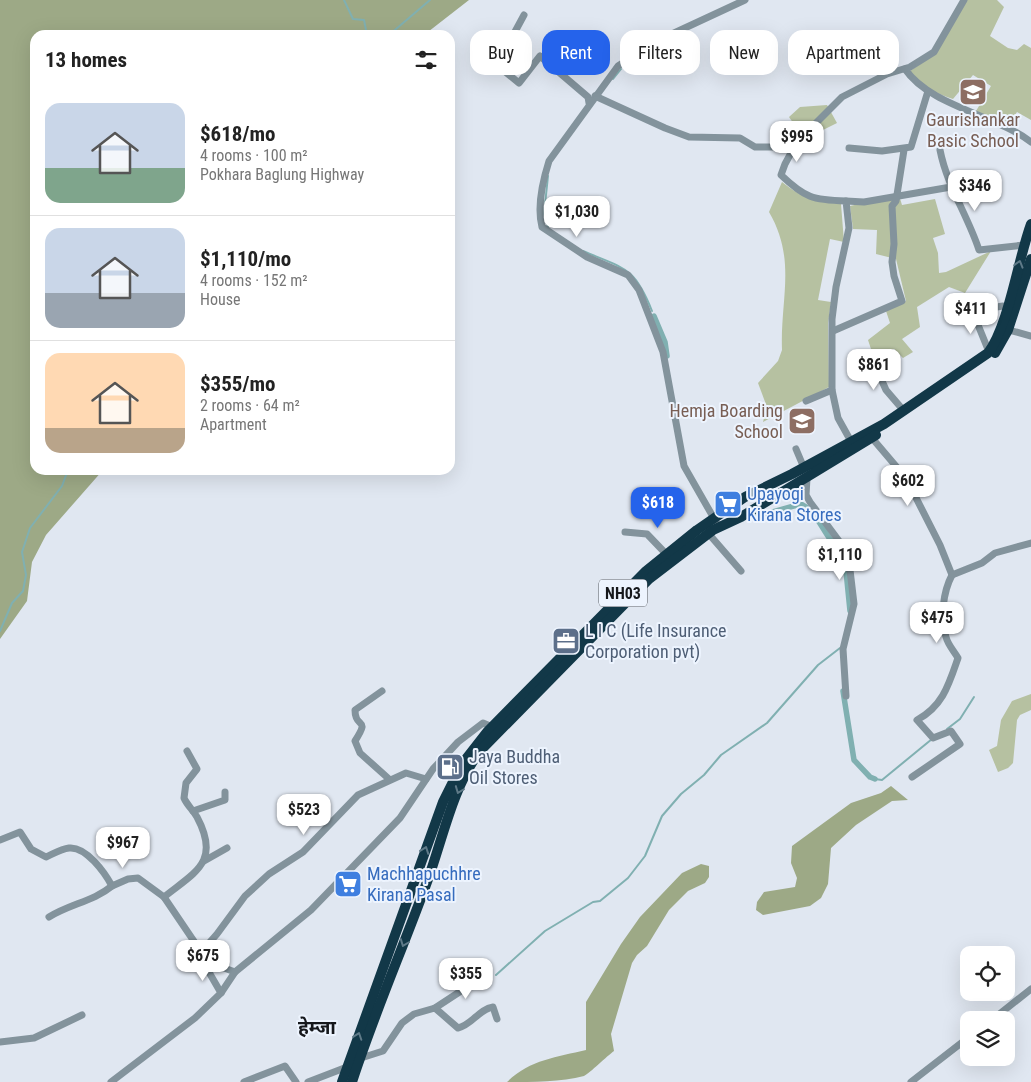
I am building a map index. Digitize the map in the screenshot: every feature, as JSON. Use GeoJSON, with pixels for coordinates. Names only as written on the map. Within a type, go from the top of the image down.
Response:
{"type":"FeatureCollection","features":[{"type":"Feature","properties":{"kind":"highway","name":"NH03"},"geometry":{"type":"LineString","coordinates":[[342,1082],[443,802],[462,764],[592,624],[669,557],[716,522],[745,497],[805,473],[853,446],[989,352],[1004,328],[1010,310],[1024,245],[1031,224]]}},
{"type":"Feature","properties":{"kind":"highway"},"geometry":{"type":"LineString","coordinates":[[1010,310],[1031,259]]}},
{"type":"Feature","properties":{"kind":"highway"},"geometry":{"type":"LineString","coordinates":[[853,446],[872,438],[986,362],[1000,347],[1004,328]]}},
{"type":"Feature","properties":{"kind":"highway"},"geometry":{"type":"LineString","coordinates":[[669,557],[708,533],[716,522],[741,517],[805,473]]}},
{"type":"Feature","properties":{"kind":"highway"},"geometry":{"type":"LineString","coordinates":[[352,1082],[428,881],[461,784],[477,756],[496,729]]}},
{"type":"Feature","properties":{"kind":"street"},"geometry":{"type":"LineString","coordinates":[[716,522],[684,466],[663,352],[639,290],[628,274],[587,257],[542,227],[541,204],[545,174],[549,162],[613,71],[645,47],[745,0]]}},
{"type":"Feature","properties":{"kind":"street"},"geometry":{"type":"LineString","coordinates":[[951,187],[864,202],[846,201],[810,198],[800,193],[781,175],[798,142],[842,97],[887,74],[920,62],[934,52],[964,0]]}},
{"type":"Feature","properties":{"kind":"street"},"geometry":{"type":"LineString","coordinates":[[516,30],[524,15]]}},
{"type":"Feature","properties":{"kind":"street"},"geometry":{"type":"LineString","coordinates":[[532,66],[540,56],[588,97],[589,103]]}},
{"type":"Feature","properties":{"kind":"street"},"geometry":{"type":"LineString","coordinates":[[905,69],[911,78],[928,91],[1031,142]]}},
{"type":"Feature","properties":{"kind":"street"},"geometry":{"type":"LineString","coordinates":[[509,75],[519,83],[525,75]]}},
{"type":"Feature","properties":{"kind":"street"},"geometry":{"type":"LineString","coordinates":[[849,148],[875,151],[904,150],[911,147],[928,91]]}},
{"type":"Feature","properties":{"kind":"street"},"geometry":{"type":"LineString","coordinates":[[596,96],[664,128],[689,137],[740,138],[755,147],[772,147],[798,142]]}},
{"type":"Feature","properties":{"kind":"street"},"geometry":{"type":"LineString","coordinates":[[833,331],[902,301],[894,276],[892,262],[894,244],[892,206],[897,196],[904,150]]}},
{"type":"Feature","properties":{"kind":"street"},"geometry":{"type":"LineString","coordinates":[[940,150],[951,187],[979,250],[1024,245]]}},
{"type":"Feature","properties":{"kind":"street"},"geometry":{"type":"LineString","coordinates":[[846,201],[849,228],[836,287],[832,390],[838,418],[853,446]]}},
{"type":"Feature","properties":{"kind":"street"},"geometry":{"type":"LineString","coordinates":[[952,314],[1003,306],[1010,310]]}},
{"type":"Feature","properties":{"kind":"street"},"geometry":{"type":"LineString","coordinates":[[972,310],[989,352]]}},
{"type":"Feature","properties":{"kind":"street"},"geometry":{"type":"LineString","coordinates":[[1004,328],[1031,336]]}},
{"type":"Feature","properties":{"kind":"street"},"geometry":{"type":"LineString","coordinates":[[870,354],[886,390],[904,411]]}},
{"type":"Feature","properties":{"kind":"street"},"geometry":{"type":"LineString","coordinates":[[806,401],[832,390]]}},
{"type":"Feature","properties":{"kind":"street"},"geometry":{"type":"LineString","coordinates":[[872,438],[910,485],[940,545],[952,575],[946,592],[944,618],[946,638],[958,658],[944,697],[938,705],[917,720],[933,738],[951,731],[960,744],[912,777]]}},
{"type":"Feature","properties":{"kind":"street"},"geometry":{"type":"LineString","coordinates":[[796,449],[805,473],[806,495],[848,553],[854,604],[843,649],[846,696]]}},
{"type":"Feature","properties":{"kind":"street"},"geometry":{"type":"LineString","coordinates":[[625,532],[647,534],[669,557]]}},
{"type":"Feature","properties":{"kind":"street"},"geometry":{"type":"LineString","coordinates":[[708,533],[740,571]]}},
{"type":"Feature","properties":{"kind":"street"},"geometry":{"type":"LineString","coordinates":[[952,575],[977,566],[995,553],[1031,543]]}},
{"type":"Feature","properties":{"kind":"street"},"geometry":{"type":"LineString","coordinates":[[382,691],[355,710],[357,718],[363,727],[363,732],[355,741],[360,753],[389,780]]}},
{"type":"Feature","properties":{"kind":"street"},"geometry":{"type":"LineString","coordinates":[[111,1082],[195,1018],[221,993],[235,972],[327,895],[358,859],[400,818],[426,779],[458,742],[483,723],[496,729]]}},
{"type":"Feature","properties":{"kind":"street"},"geometry":{"type":"LineString","coordinates":[[187,751],[197,769],[186,783],[184,798],[193,811],[205,840],[204,861]]}},
{"type":"Feature","properties":{"kind":"street"},"geometry":{"type":"LineString","coordinates":[[202,950],[228,921],[245,896],[269,874],[302,852],[358,795],[406,773],[426,779]]}},
{"type":"Feature","properties":{"kind":"street"},"geometry":{"type":"LineString","coordinates":[[193,811],[225,800],[225,792]]}},
{"type":"Feature","properties":{"kind":"street"},"geometry":{"type":"LineString","coordinates":[[0,840],[20,832],[31,850],[46,857],[68,848],[74,849],[88,857],[112,886]]}},
{"type":"Feature","properties":{"kind":"street"},"geometry":{"type":"LineString","coordinates":[[164,897],[195,873],[204,861],[227,848]]}},
{"type":"Feature","properties":{"kind":"street"},"geometry":{"type":"LineString","coordinates":[[49,917],[72,905],[101,895],[112,886],[133,877],[164,897],[202,950],[208,962],[210,974],[221,993]]}},
{"type":"Feature","properties":{"kind":"street"},"geometry":{"type":"LineString","coordinates":[[208,962],[235,972]]}},
{"type":"Feature","properties":{"kind":"street"},"geometry":{"type":"LineString","coordinates":[[361,1058],[383,1051],[402,1023],[414,1014],[435,1008],[464,989],[488,977]]}},
{"type":"Feature","properties":{"kind":"street"},"geometry":{"type":"LineString","coordinates":[[1003,1011],[1031,989]]}},
{"type":"Feature","properties":{"kind":"street"},"geometry":{"type":"LineString","coordinates":[[435,1008],[458,1028],[466,1026],[488,1008],[493,1007],[497,1019]]}},
{"type":"Feature","properties":{"kind":"street"},"geometry":{"type":"LineString","coordinates":[[0,1042],[34,1038],[82,1015]]}},
{"type":"Feature","properties":{"kind":"street"},"geometry":{"type":"LineString","coordinates":[[911,1082],[960,1045]]}},
{"type":"Feature","properties":{"kind":"street"},"geometry":{"type":"LineString","coordinates":[[244,1082],[285,1066],[296,1082]]}},
{"type":"Feature","properties":{"kind":"street"},"geometry":{"type":"LineString","coordinates":[[308,1082],[347,1067]]}},
{"type":"Feature","properties":{"kind":"green space"},"geometry":{"type":"Polygon","coordinates":[[[0,0],[469,0],[430,30],[30,30],[30,475],[99,475],[46,535],[32,562],[27,601],[0,639],[0,0]]]}},
{"type":"Feature","properties":{"kind":"green space"},"geometry":{"type":"Polygon","coordinates":[[[967,0],[997,0],[1004,7],[990,36],[1008,48],[1017,50],[1024,44],[1031,48],[1031,120],[1017,112],[1008,126],[976,111],[991,86],[973,75],[953,99],[923,85],[910,71],[936,53],[967,0]]]}},
{"type":"Feature","properties":{"kind":"green space"},"geometry":{"type":"Polygon","coordinates":[[[827,105],[837,123],[809,137],[801,125],[796,127],[789,117],[800,107],[827,105]]]}},
{"type":"Feature","properties":{"kind":"green space"},"geometry":{"type":"Polygon","coordinates":[[[782,182],[804,196],[841,204],[844,242],[830,239],[818,300],[831,302],[828,323],[829,387],[763,422],[767,407],[758,383],[778,361],[782,350],[785,263],[778,230],[769,212],[782,182]]]}},
{"type":"Feature","properties":{"kind":"green space"},"geometry":{"type":"Polygon","coordinates":[[[899,195],[902,205],[935,199],[945,234],[933,238],[938,253],[939,273],[946,272],[991,251],[965,293],[949,287],[917,307],[920,327],[902,339],[913,352],[903,358],[894,349],[874,358],[868,340],[890,323],[886,311],[906,301],[896,259],[876,254],[877,230],[853,229],[850,206],[899,195]]]}},
{"type":"Feature","properties":{"kind":"green space"},"geometry":{"type":"Polygon","coordinates":[[[1031,694],[1031,710],[1020,715],[1017,720],[1013,763],[1008,768],[998,772],[989,750],[997,746],[1001,720],[1012,701],[1031,694]]]}},
{"type":"Feature","properties":{"kind":"green space"},"geometry":{"type":"Polygon","coordinates":[[[891,786],[908,800],[892,801],[856,825],[831,848],[828,884],[821,898],[810,906],[763,915],[756,910],[757,902],[764,892],[795,887],[797,878],[791,863],[792,846],[851,803],[881,793],[891,786]]]}},
{"type":"Feature","properties":{"kind":"green space"},"geometry":{"type":"Polygon","coordinates":[[[701,864],[709,866],[709,877],[705,883],[688,891],[669,910],[647,946],[637,955],[632,963],[611,1034],[614,1051],[584,1076],[556,1081],[507,1082],[534,1064],[554,1057],[586,1050],[586,1002],[621,944],[640,917],[682,873],[701,864]]]}},
{"type":"Feature","properties":{"kind":"waterway"},"geometry":{"type":"LineString","coordinates":[[344,0],[353,19],[364,20],[366,30]]}},
{"type":"Feature","properties":{"kind":"waterway"},"geometry":{"type":"LineString","coordinates":[[395,30],[430,0]]}},
{"type":"Feature","properties":{"kind":"waterway"},"geometry":{"type":"LineString","coordinates":[[613,79],[620,70]]}},
{"type":"Feature","properties":{"kind":"waterway"},"geometry":{"type":"LineString","coordinates":[[548,176],[544,214],[548,227]]}},
{"type":"Feature","properties":{"kind":"waterway"},"geometry":{"type":"LineString","coordinates":[[583,251],[619,266],[633,277],[640,285],[652,311]]}},
{"type":"Feature","properties":{"kind":"waterway"},"geometry":{"type":"LineString","coordinates":[[654,316],[665,342],[667,356]]}},
{"type":"Feature","properties":{"kind":"waterway"},"geometry":{"type":"LineString","coordinates":[[0,631],[12,603],[23,591],[26,575],[22,552],[30,528],[62,486],[66,475]]}},
{"type":"Feature","properties":{"kind":"waterway"},"geometry":{"type":"LineString","coordinates":[[758,516],[801,504],[813,513],[830,539],[841,550],[846,571],[850,611]]}},
{"type":"Feature","properties":{"kind":"waterway"},"geometry":{"type":"LineString","coordinates":[[496,975],[545,931],[593,902],[600,901],[628,878],[645,856],[662,816],[681,794],[704,775],[721,755],[767,723],[818,665],[840,648]]}},
{"type":"Feature","properties":{"kind":"waterway"},"geometry":{"type":"LineString","coordinates":[[843,691],[854,760],[870,777],[875,779]]}},
{"type":"Feature","properties":{"kind":"waterway"},"geometry":{"type":"LineString","coordinates":[[947,729],[960,719],[974,697]]}},
{"type":"Feature","properties":{"kind":"waterway"},"geometry":{"type":"LineString","coordinates":[[875,779],[882,780],[932,739]]}},
{"type":"Feature","properties":{"kind":"place","name":"Gaurishankar Basic School"},"geometry":{"type":"Point","coordinates":[973,92]}},
{"type":"Feature","properties":{"kind":"place","name":"Hemja Boarding School"},"geometry":{"type":"Point","coordinates":[802,421]}},
{"type":"Feature","properties":{"kind":"place","name":"Upayogi Kirana Stores"},"geometry":{"type":"Point","coordinates":[728,504]}},
{"type":"Feature","properties":{"kind":"place","name":"L I C (Life Insurance Corporation pvt)"},"geometry":{"type":"Point","coordinates":[566,641]}},
{"type":"Feature","properties":{"kind":"place","name":"Jaya Buddha Oil Stores"},"geometry":{"type":"Point","coordinates":[450,767]}},
{"type":"Feature","properties":{"kind":"place","name":"Machhapuchhre Kirana Pasal"},"geometry":{"type":"Point","coordinates":[348,884]}},
{"type":"Feature","properties":{"kind":"district","name":"हेम्जा"},"geometry":{"type":"Point","coordinates":[317,1027]}}]}
